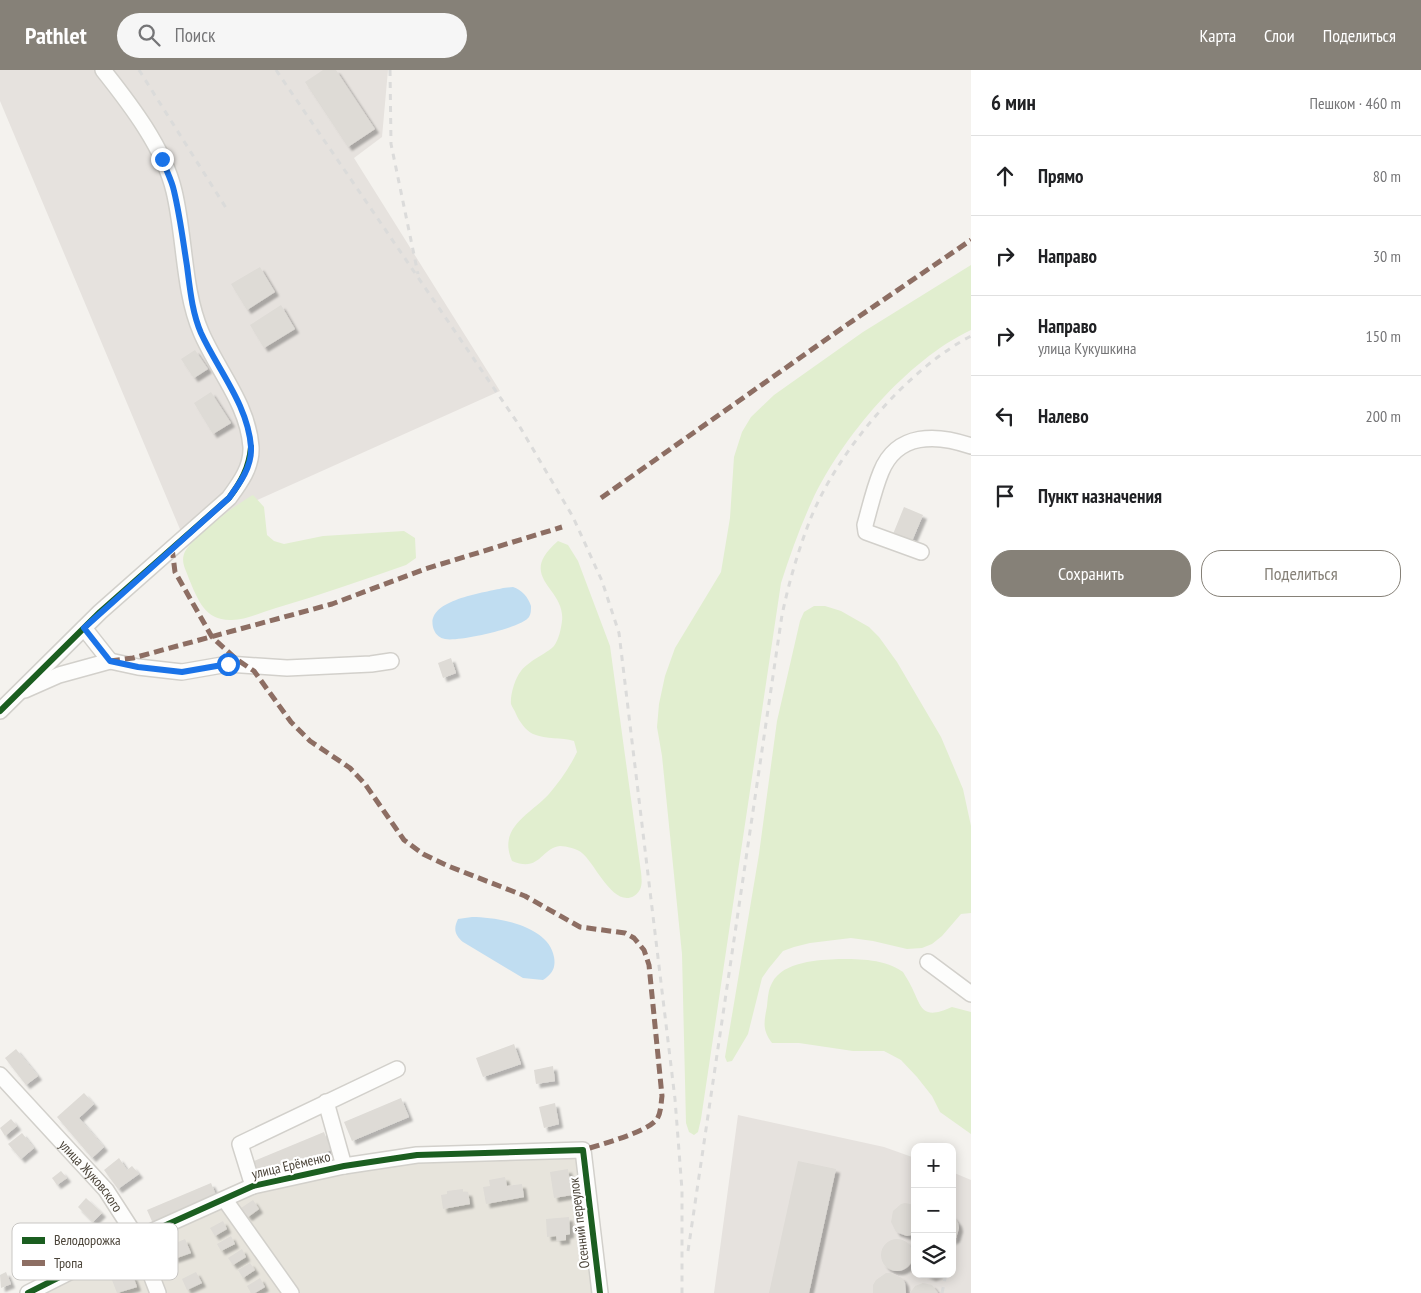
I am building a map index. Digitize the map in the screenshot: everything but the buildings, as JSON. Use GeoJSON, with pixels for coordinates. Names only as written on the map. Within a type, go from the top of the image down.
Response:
{"type":"FeatureCollection","features":[{"type":"Feature","properties":{"kind":"street"},"geometry":{"type":"LineString","coordinates":[[6,700],[229,498],[240,483],[248,467],[251,448],[248,429],[236,396],[201,333],[194,310],[174,190],[162,159],[148,133],[103,70]]}},
{"type":"Feature","properties":{"kind":"street"},"geometry":{"type":"LineString","coordinates":[[921,552],[866,532],[865,524],[881,471],[888,459],[900,447],[913,440],[940,438],[971,446]]}},
{"type":"Feature","properties":{"kind":"street"},"geometry":{"type":"LineString","coordinates":[[84,628],[110,661]]}},
{"type":"Feature","properties":{"kind":"street"},"geometry":{"type":"LineString","coordinates":[[6,700],[59,675],[110,661],[138,667],[182,672],[228,664],[287,668],[371,664],[391,661]]}},
{"type":"Feature","properties":{"kind":"street"},"geometry":{"type":"LineString","coordinates":[[928,962],[971,994]]}},
{"type":"Feature","properties":{"kind":"street"},"geometry":{"type":"LineString","coordinates":[[253,1186],[240,1144],[396,1068]]}},
{"type":"Feature","properties":{"kind":"street","name":"улица Жуковского"},"geometry":{"type":"LineString","coordinates":[[0,1075],[106,1190],[127,1223]]}},
{"type":"Feature","properties":{"kind":"street"},"geometry":{"type":"LineString","coordinates":[[326,1102],[344,1166]]}},
{"type":"Feature","properties":{"kind":"street","name":"улица Ерёменко"},"geometry":{"type":"LineString","coordinates":[[172,1223],[253,1186],[344,1166],[417,1156],[583,1150]]}},
{"type":"Feature","properties":{"kind":"street","name":"Осенний переулок"},"geometry":{"type":"LineString","coordinates":[[583,1150],[600,1293]]}},
{"type":"Feature","properties":{"kind":"street"},"geometry":{"type":"LineString","coordinates":[[225,1200],[291,1293]]}},
{"type":"Feature","properties":{"kind":"street","name":"улица Ерёменко"},"geometry":{"type":"LineString","coordinates":[[28,1293],[54,1280]]}},
{"type":"Feature","properties":{"kind":"street","name":"улица Жуковского"},"geometry":{"type":"LineString","coordinates":[[153,1280],[158,1293]]}},
{"type":"Feature","properties":{"kind":"shaded area"},"geometry":{"type":"Polygon","coordinates":[[[0,70],[388,70],[382,137],[354,158],[500,391],[182,534],[0,101],[0,70]]]}},
{"type":"Feature","properties":{"kind":"shaded area"},"geometry":{"type":"Polygon","coordinates":[[[738,1115],[884,1147],[911,1157],[911,1278],[956,1278],[956,1174],[971,1180],[971,1293],[714,1293],[738,1115]]]}},
{"type":"Feature","properties":{"kind":"shaded area"},"geometry":{"type":"Polygon","coordinates":[[[580,1153],[596,1293],[294,1293],[230,1201],[255,1189],[418,1159],[580,1153]]]}},
{"type":"Feature","properties":{"kind":"shaded area"},"geometry":{"type":"Polygon","coordinates":[[[224,1203],[286,1293],[161,1293],[156,1280],[178,1280],[178,1224],[224,1203]]]}},
{"type":"Feature","properties":{"kind":"shaded area"},"geometry":{"type":"Polygon","coordinates":[[[61,1280],[149,1280],[154,1293],[36,1293],[61,1280]]]}},
{"type":"Feature","properties":{"kind":"green space"},"geometry":{"type":"Polygon","coordinates":[[[971,265],[971,330],[947,343],[923,360],[900,380],[859,427],[825,477],[812,501],[795,541],[781,583],[701,1119],[698,1132],[694,1135],[689,1132],[686,1123],[682,954],[662,756],[657,727],[659,704],[665,676],[675,648],[721,572],[730,518],[734,457],[742,432],[751,417],[774,395],[863,332],[971,265]]]}},
{"type":"Feature","properties":{"kind":"green space"},"geometry":{"type":"Polygon","coordinates":[[[253,495],[264,507],[267,535],[274,541],[284,544],[323,536],[404,531],[415,538],[416,558],[406,565],[248,617],[232,620],[215,617],[199,601],[184,566],[184,554],[188,547],[204,531],[253,495]]]}},
{"type":"Feature","properties":{"kind":"green space"},"geometry":{"type":"Polygon","coordinates":[[[558,541],[568,545],[578,561],[610,646],[642,879],[639,891],[634,896],[626,898],[619,896],[612,890],[587,858],[575,849],[560,846],[548,851],[534,862],[521,864],[512,861],[509,849],[509,839],[512,830],[525,815],[549,794],[561,779],[577,752],[574,741],[543,737],[530,733],[517,717],[511,704],[512,691],[519,674],[529,663],[554,646],[560,634],[561,609],[541,574],[541,564],[546,554],[558,541]]]}},
{"type":"Feature","properties":{"kind":"green space"},"geometry":{"type":"Polygon","coordinates":[[[814,606],[825,606],[841,611],[869,627],[879,637],[897,662],[941,737],[963,789],[971,826],[971,913],[961,914],[942,936],[932,944],[922,948],[907,949],[851,938],[810,943],[783,951],[762,978],[748,1034],[732,1061],[727,1062],[725,1057],[759,854],[777,721],[800,621],[804,612],[814,606]]]}},
{"type":"Feature","properties":{"kind":"green space"},"geometry":{"type":"Polygon","coordinates":[[[839,959],[880,962],[903,972],[923,1009],[927,1012],[933,1013],[952,1007],[971,1012],[971,1134],[940,1112],[932,1096],[917,1077],[901,1060],[884,1051],[853,1051],[799,1043],[772,1043],[765,1030],[765,1021],[768,994],[777,976],[784,970],[802,963],[839,959]]]}},
{"type":"Feature","properties":{"kind":"water"},"geometry":{"type":"Polygon","coordinates":[[[513,587],[524,594],[531,606],[530,616],[524,621],[503,630],[463,638],[445,639],[438,636],[435,632],[433,620],[437,611],[446,605],[470,596],[513,587]]]}},
{"type":"Feature","properties":{"kind":"water"},"geometry":{"type":"Polygon","coordinates":[[[472,917],[508,921],[521,925],[543,938],[550,946],[554,957],[554,968],[551,973],[543,980],[523,978],[463,942],[456,932],[456,923],[458,919],[472,917]]]}},
{"type":"Feature","properties":{"kind":"railway"},"geometry":{"type":"LineString","coordinates":[[139,70],[228,211]]}},
{"type":"Feature","properties":{"kind":"railway"},"geometry":{"type":"LineString","coordinates":[[276,70],[517,422],[573,517],[602,581],[619,633],[675,1099],[682,1190],[682,1293]]}},
{"type":"Feature","properties":{"kind":"railway"},"geometry":{"type":"LineString","coordinates":[[390,70],[391,144],[418,274]]}},
{"type":"Feature","properties":{"kind":"railway"},"geometry":{"type":"LineString","coordinates":[[688,1251],[782,615],[798,555],[810,520],[837,467],[876,415],[922,370],[971,336]]}},
{"type":"Feature","properties":{"kind":"railway"},"geometry":{"type":"LineString","coordinates":[[942,1293],[945,1278]]}},
{"type":"Feature","properties":{"kind":"marked path"},"geometry":{"type":"LineString","coordinates":[[601,498],[971,240]]}},
{"type":"Feature","properties":{"kind":"marked path"},"geometry":{"type":"LineString","coordinates":[[110,661],[133,658],[332,604],[425,569],[562,527]]}},
{"type":"Feature","properties":{"kind":"marked path"},"geometry":{"type":"LineString","coordinates":[[172,548],[175,572],[212,637],[236,659],[254,671],[291,722],[310,741],[350,768],[365,784],[404,840],[423,854],[448,866],[525,896],[580,927],[625,933],[634,938],[644,950],[649,965],[662,1096],[661,1108],[657,1119],[644,1129],[623,1138],[583,1150]]}},
{"type":"Feature","properties":{"kind":"cycle path"},"geometry":{"type":"LineString","coordinates":[[0,711],[100,612],[229,498],[244,474],[251,447]]}},
{"type":"Feature","properties":{"kind":"cycle path"},"geometry":{"type":"LineString","coordinates":[[170,1223],[253,1186],[344,1166],[417,1155],[583,1150],[600,1293]]}},
{"type":"Feature","properties":{"kind":"cycle path"},"geometry":{"type":"LineString","coordinates":[[28,1293],[54,1280]]}},
{"type":"Feature","properties":{"kind":"route"},"geometry":{"type":"LineString","coordinates":[[162,159],[174,190],[194,310],[201,333],[236,396],[248,429],[251,448],[250,456],[248,467],[240,483],[218,510],[172,548],[84,628],[110,661],[138,667],[182,672],[228,664]]}}]}
